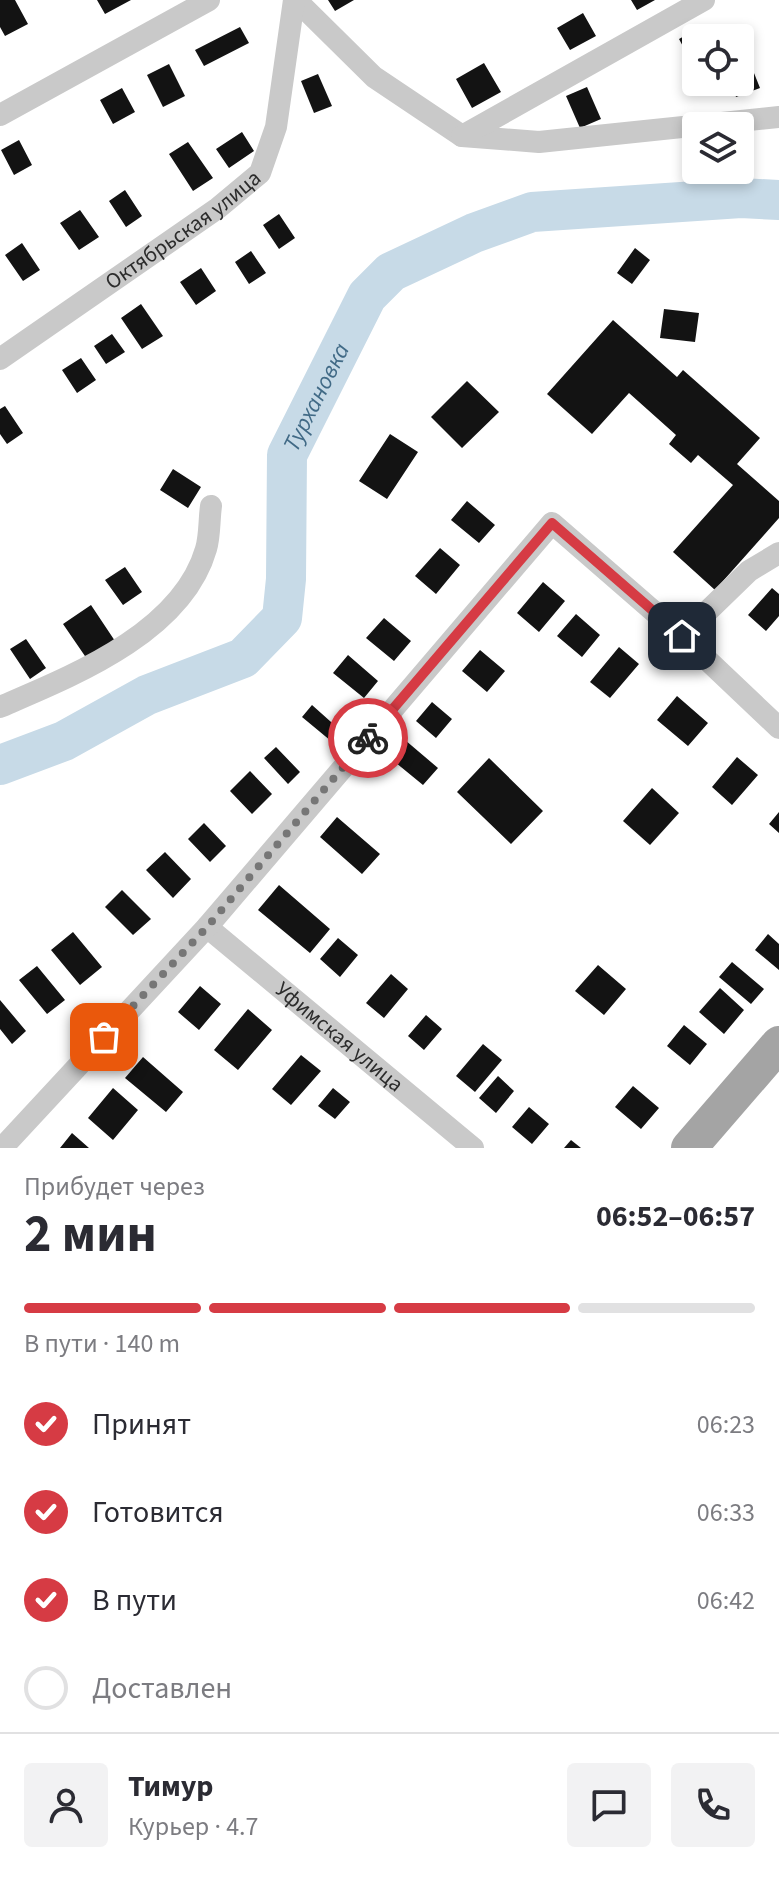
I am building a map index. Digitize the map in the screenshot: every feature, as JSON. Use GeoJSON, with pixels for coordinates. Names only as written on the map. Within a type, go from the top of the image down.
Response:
{"type":"FeatureCollection","features":[{"type":"Feature","properties":{"kind":"main road"},"geometry":{"type":"LineString","coordinates":[[689,1148],[779,1044]]}},
{"type":"Feature","properties":{"kind":"street"},"geometry":{"type":"LineString","coordinates":[[0,115],[209,0]]}},
{"type":"Feature","properties":{"kind":"street"},"geometry":{"type":"LineString","coordinates":[[295,0],[374,77],[462,136],[539,142],[779,117]]}},
{"type":"Feature","properties":{"kind":"street","name":"Октябрьская улица"},"geometry":{"type":"LineString","coordinates":[[0,359],[218,208],[260,173],[276,127],[295,0]]}},
{"type":"Feature","properties":{"kind":"street"},"geometry":{"type":"LineString","coordinates":[[462,136],[704,0]]}},
{"type":"Feature","properties":{"kind":"street"},"geometry":{"type":"LineString","coordinates":[[0,707],[106,660],[184,596],[206,548],[211,506]]}},
{"type":"Feature","properties":{"kind":"street"},"geometry":{"type":"LineString","coordinates":[[2,1148],[207,927],[552,523],[682,636],[779,728]]}},
{"type":"Feature","properties":{"kind":"street"},"geometry":{"type":"LineString","coordinates":[[682,636],[749,571],[779,553]]}},
{"type":"Feature","properties":{"kind":"street","name":"Уфимская улица"},"geometry":{"type":"LineString","coordinates":[[207,927],[473,1148]]}},
{"type":"Feature","properties":{"kind":"building"},"geometry":{"type":"Polygon","coordinates":[[[0,0],[15,0],[28,24],[5,36],[0,27],[0,0]]]}},
{"type":"Feature","properties":{"kind":"building"},"geometry":{"type":"Polygon","coordinates":[[[97,0],[131,0],[105,14],[97,0]]]}},
{"type":"Feature","properties":{"kind":"building"},"geometry":{"type":"Polygon","coordinates":[[[328,0],[354,0],[335,11],[328,0]]]}},
{"type":"Feature","properties":{"kind":"building"},"geometry":{"type":"Polygon","coordinates":[[[631,0],[655,0],[637,10],[631,0]]]}},
{"type":"Feature","properties":{"kind":"building"},"geometry":{"type":"Polygon","coordinates":[[[583,13],[596,36],[570,50],[557,28],[583,13]]]}},
{"type":"Feature","properties":{"kind":"building"},"geometry":{"type":"Polygon","coordinates":[[[240,27],[249,43],[204,66],[195,50],[240,27]]]}},
{"type":"Feature","properties":{"kind":"building"},"geometry":{"type":"Polygon","coordinates":[[[484,63],[501,92],[472,108],[456,79],[484,63]]]}},
{"type":"Feature","properties":{"kind":"building"},"geometry":{"type":"Polygon","coordinates":[[[169,64],[185,96],[163,107],[147,75],[169,64]]]}},
{"type":"Feature","properties":{"kind":"building"},"geometry":{"type":"Polygon","coordinates":[[[754,73],[760,88],[754,90],[754,73]]]}},
{"type":"Feature","properties":{"kind":"building"},"geometry":{"type":"Polygon","coordinates":[[[318,74],[332,106],[314,113],[301,81],[318,74]]]}},
{"type":"Feature","properties":{"kind":"building"},"geometry":{"type":"Polygon","coordinates":[[[587,87],[601,119],[580,128],[566,96],[587,87]]]}},
{"type":"Feature","properties":{"kind":"building"},"geometry":{"type":"Polygon","coordinates":[[[122,88],[135,112],[113,124],[100,100],[122,88]]]}},
{"type":"Feature","properties":{"kind":"building"},"geometry":{"type":"Polygon","coordinates":[[[242,132],[254,151],[229,168],[216,149],[242,132]]]}},
{"type":"Feature","properties":{"kind":"building"},"geometry":{"type":"Polygon","coordinates":[[[19,140],[32,165],[14,175],[1,150],[19,140]]]}},
{"type":"Feature","properties":{"kind":"building"},"geometry":{"type":"Polygon","coordinates":[[[188,142],[213,178],[193,191],[169,154],[188,142]]]}},
{"type":"Feature","properties":{"kind":"building"},"geometry":{"type":"Polygon","coordinates":[[[125,190],[142,216],[126,227],[109,201],[125,190]]]}},
{"type":"Feature","properties":{"kind":"building"},"geometry":{"type":"Polygon","coordinates":[[[80,210],[99,237],[79,250],[60,223],[80,210]]]}},
{"type":"Feature","properties":{"kind":"building"},"geometry":{"type":"Polygon","coordinates":[[[279,214],[295,238],[279,249],[263,225],[279,214]]]}},
{"type":"Feature","properties":{"kind":"building"},"geometry":{"type":"Polygon","coordinates":[[[22,243],[40,270],[23,281],[5,255],[22,243]]]}},
{"type":"Feature","properties":{"kind":"building"},"geometry":{"type":"Polygon","coordinates":[[[635,248],[650,260],[632,284],[617,273],[635,248]]]}},
{"type":"Feature","properties":{"kind":"building"},"geometry":{"type":"Polygon","coordinates":[[[251,251],[266,273],[249,284],[235,262],[251,251]]]}},
{"type":"Feature","properties":{"kind":"building"},"geometry":{"type":"Polygon","coordinates":[[[201,268],[216,291],[196,305],[180,282],[201,268]]]}},
{"type":"Feature","properties":{"kind":"building"},"geometry":{"type":"Polygon","coordinates":[[[141,304],[163,336],[142,349],[121,318],[141,304]]]}},
{"type":"Feature","properties":{"kind":"building"},"geometry":{"type":"Polygon","coordinates":[[[664,309],[699,313],[695,342],[660,338],[664,309]]]}},
{"type":"Feature","properties":{"kind":"building"},"geometry":{"type":"Polygon","coordinates":[[[613,320],[677,377],[683,370],[760,438],[737,464],[779,501],[779,518],[715,590],[673,552],[733,485],[698,455],[691,463],[669,444],[676,435],[629,393],[592,434],[547,394],[613,320]]]}},
{"type":"Feature","properties":{"kind":"building"},"geometry":{"type":"Polygon","coordinates":[[[112,334],[125,352],[106,364],[94,346],[112,334]]]}},
{"type":"Feature","properties":{"kind":"building"},"geometry":{"type":"Polygon","coordinates":[[[81,358],[96,380],[77,393],[62,370],[81,358]]]}},
{"type":"Feature","properties":{"kind":"building"},"geometry":{"type":"Polygon","coordinates":[[[467,381],[499,412],[462,448],[431,417],[467,381]]]}},
{"type":"Feature","properties":{"kind":"building"},"geometry":{"type":"Polygon","coordinates":[[[5,406],[23,433],[7,444],[0,434],[0,409],[5,406]]]}},
{"type":"Feature","properties":{"kind":"building"},"geometry":{"type":"Polygon","coordinates":[[[390,434],[418,452],[387,499],[359,481],[390,434]]]}},
{"type":"Feature","properties":{"kind":"building"},"geometry":{"type":"Polygon","coordinates":[[[173,469],[201,487],[188,508],[160,490],[173,469]]]}},
{"type":"Feature","properties":{"kind":"building"},"geometry":{"type":"Polygon","coordinates":[[[467,501],[495,525],[479,543],[451,520],[467,501]]]}},
{"type":"Feature","properties":{"kind":"building"},"geometry":{"type":"Polygon","coordinates":[[[440,548],[460,565],[436,594],[415,576],[440,548]]]}},
{"type":"Feature","properties":{"kind":"building"},"geometry":{"type":"Polygon","coordinates":[[[125,567],[142,592],[123,605],[105,580],[125,567]]]}},
{"type":"Feature","properties":{"kind":"building"},"geometry":{"type":"Polygon","coordinates":[[[543,582],[565,601],[539,632],[517,613],[543,582]]]}},
{"type":"Feature","properties":{"kind":"building"},"geometry":{"type":"Polygon","coordinates":[[[772,588],[779,594],[779,616],[766,631],[748,615],[772,588]]]}},
{"type":"Feature","properties":{"kind":"building"},"geometry":{"type":"Polygon","coordinates":[[[91,605],[115,641],[87,659],[63,624],[91,605]]]}},
{"type":"Feature","properties":{"kind":"building"},"geometry":{"type":"Polygon","coordinates":[[[576,614],[600,635],[582,657],[557,636],[576,614]]]}},
{"type":"Feature","properties":{"kind":"building"},"geometry":{"type":"Polygon","coordinates":[[[384,618],[411,641],[394,661],[366,638],[384,618]]]}},
{"type":"Feature","properties":{"kind":"building"},"geometry":{"type":"Polygon","coordinates":[[[26,639],[46,668],[30,679],[10,649],[26,639]]]}},
{"type":"Feature","properties":{"kind":"building"},"geometry":{"type":"Polygon","coordinates":[[[619,647],[639,664],[610,698],[590,682],[619,647]]]}},
{"type":"Feature","properties":{"kind":"building"},"geometry":{"type":"Polygon","coordinates":[[[480,650],[505,671],[487,692],[462,671],[480,650]]]}},
{"type":"Feature","properties":{"kind":"building"},"geometry":{"type":"Polygon","coordinates":[[[348,655],[378,681],[364,698],[333,673],[348,655]]]}},
{"type":"Feature","properties":{"kind":"building"},"geometry":{"type":"Polygon","coordinates":[[[677,696],[708,723],[688,746],[657,720],[677,696]]]}},
{"type":"Feature","properties":{"kind":"building"},"geometry":{"type":"Polygon","coordinates":[[[432,702],[452,719],[436,738],[416,721],[432,702]]]}},
{"type":"Feature","properties":{"kind":"building"},"geometry":{"type":"Polygon","coordinates":[[[312,705],[340,730],[331,741],[302,717],[312,705]]]}},
{"type":"Feature","properties":{"kind":"building"},"geometry":{"type":"Polygon","coordinates":[[[405,740],[438,768],[423,785],[390,758],[405,740]]]}},
{"type":"Feature","properties":{"kind":"building"},"geometry":{"type":"Polygon","coordinates":[[[276,747],[300,772],[288,784],[264,758],[276,747]]]}},
{"type":"Feature","properties":{"kind":"building"},"geometry":{"type":"Polygon","coordinates":[[[737,757],[758,775],[732,805],[712,787],[737,757]]]}},
{"type":"Feature","properties":{"kind":"building"},"geometry":{"type":"Polygon","coordinates":[[[489,758],[543,811],[511,844],[457,792],[489,758]]]}},
{"type":"Feature","properties":{"kind":"building"},"geometry":{"type":"Polygon","coordinates":[[[250,771],[272,794],[252,814],[230,791],[250,771]]]}},
{"type":"Feature","properties":{"kind":"building"},"geometry":{"type":"Polygon","coordinates":[[[652,788],[679,813],[650,845],[623,821],[652,788]]]}},
{"type":"Feature","properties":{"kind":"building"},"geometry":{"type":"Polygon","coordinates":[[[779,812],[779,833],[769,824],[779,812]]]}},
{"type":"Feature","properties":{"kind":"building"},"geometry":{"type":"Polygon","coordinates":[[[337,817],[380,854],[362,874],[320,837],[337,817]]]}},
{"type":"Feature","properties":{"kind":"building"},"geometry":{"type":"Polygon","coordinates":[[[204,823],[226,846],[210,862],[188,839],[204,823]]]}},
{"type":"Feature","properties":{"kind":"building"},"geometry":{"type":"Polygon","coordinates":[[[165,852],[191,879],[173,898],[146,870],[165,852]]]}},
{"type":"Feature","properties":{"kind":"building"},"geometry":{"type":"Polygon","coordinates":[[[279,885],[330,929],[310,953],[258,910],[279,885]]]}},
{"type":"Feature","properties":{"kind":"building"},"geometry":{"type":"Polygon","coordinates":[[[122,890],[151,919],[133,935],[105,907],[122,890]]]}},
{"type":"Feature","properties":{"kind":"building"},"geometry":{"type":"Polygon","coordinates":[[[73,932],[102,967],[80,985],[51,950],[73,932]]]}},
{"type":"Feature","properties":{"kind":"building"},"geometry":{"type":"Polygon","coordinates":[[[768,934],[779,944],[779,970],[755,950],[768,934]]]}},
{"type":"Feature","properties":{"kind":"building"},"geometry":{"type":"Polygon","coordinates":[[[338,938],[358,955],[340,977],[320,959],[338,938]]]}},
{"type":"Feature","properties":{"kind":"building"},"geometry":{"type":"Polygon","coordinates":[[[732,962],[764,989],[751,1004],[719,977],[732,962]]]}},
{"type":"Feature","properties":{"kind":"building"},"geometry":{"type":"Polygon","coordinates":[[[598,965],[626,989],[604,1015],[575,991],[598,965]]]}},
{"type":"Feature","properties":{"kind":"building"},"geometry":{"type":"Polygon","coordinates":[[[37,966],[65,1000],[47,1014],[19,980],[37,966]]]}},
{"type":"Feature","properties":{"kind":"building"},"geometry":{"type":"Polygon","coordinates":[[[391,974],[408,989],[384,1018],[366,1003],[391,974]]]}},
{"type":"Feature","properties":{"kind":"building"},"geometry":{"type":"Polygon","coordinates":[[[200,986],[221,1004],[199,1030],[178,1012],[200,986]]]}},
{"type":"Feature","properties":{"kind":"building"},"geometry":{"type":"Polygon","coordinates":[[[720,988],[744,1010],[724,1034],[699,1012],[720,988]]]}},
{"type":"Feature","properties":{"kind":"building"},"geometry":{"type":"Polygon","coordinates":[[[0,1000],[26,1031],[12,1044],[0,1029],[0,1000]]]}},
{"type":"Feature","properties":{"kind":"building"},"geometry":{"type":"Polygon","coordinates":[[[248,1009],[272,1030],[238,1070],[214,1050],[248,1009]]]}},
{"type":"Feature","properties":{"kind":"building"},"geometry":{"type":"Polygon","coordinates":[[[426,1015],[442,1029],[424,1050],[408,1036],[426,1015]]]}},
{"type":"Feature","properties":{"kind":"building"},"geometry":{"type":"Polygon","coordinates":[[[684,1025],[707,1044],[690,1065],[667,1046],[684,1025]]]}},
{"type":"Feature","properties":{"kind":"building"},"geometry":{"type":"Polygon","coordinates":[[[483,1044],[502,1060],[475,1092],[456,1076],[483,1044]]]}},
{"type":"Feature","properties":{"kind":"building"},"geometry":{"type":"Polygon","coordinates":[[[301,1055],[321,1071],[291,1105],[272,1089],[301,1055]]]}},
{"type":"Feature","properties":{"kind":"building"},"geometry":{"type":"Polygon","coordinates":[[[143,1057],[183,1092],[166,1112],[125,1078],[143,1057]]]}},
{"type":"Feature","properties":{"kind":"building"},"geometry":{"type":"Polygon","coordinates":[[[498,1076],[514,1091],[496,1113],[479,1098],[498,1076]]]}},
{"type":"Feature","properties":{"kind":"building"},"geometry":{"type":"Polygon","coordinates":[[[633,1086],[659,1108],[641,1129],[615,1107],[633,1086]]]}},
{"type":"Feature","properties":{"kind":"building"},"geometry":{"type":"Polygon","coordinates":[[[113,1088],[138,1110],[113,1140],[88,1118],[113,1088]]]}},
{"type":"Feature","properties":{"kind":"building"},"geometry":{"type":"Polygon","coordinates":[[[333,1088],[350,1102],[335,1119],[318,1106],[333,1088]]]}},
{"type":"Feature","properties":{"kind":"building"},"geometry":{"type":"Polygon","coordinates":[[[529,1107],[549,1124],[532,1144],[512,1127],[529,1107]]]}},
{"type":"Feature","properties":{"kind":"building"},"geometry":{"type":"Polygon","coordinates":[[[72,1133],[89,1148],[60,1148],[72,1133]]]}},
{"type":"Feature","properties":{"kind":"building"},"geometry":{"type":"Polygon","coordinates":[[[571,1140],[581,1148],[564,1148],[571,1140]]]}},
{"type":"Feature","properties":{"kind":"waterway","name":"Турхановка"},"geometry":{"type":"LineString","coordinates":[[0,765],[64,741],[147,695],[243,658],[282,618],[286,579],[287,455],[367,296],[391,272],[474,233],[532,212],[741,198],[779,200]]}},
{"type":"Feature","properties":{"kind":"way so far"},"geometry":{"type":"LineString","coordinates":[[104,1037],[207,927],[368,738]]}},
{"type":"Feature","properties":{"kind":"route"},"geometry":{"type":"LineString","coordinates":[[368,738],[552,523],[682,636]]}}]}
